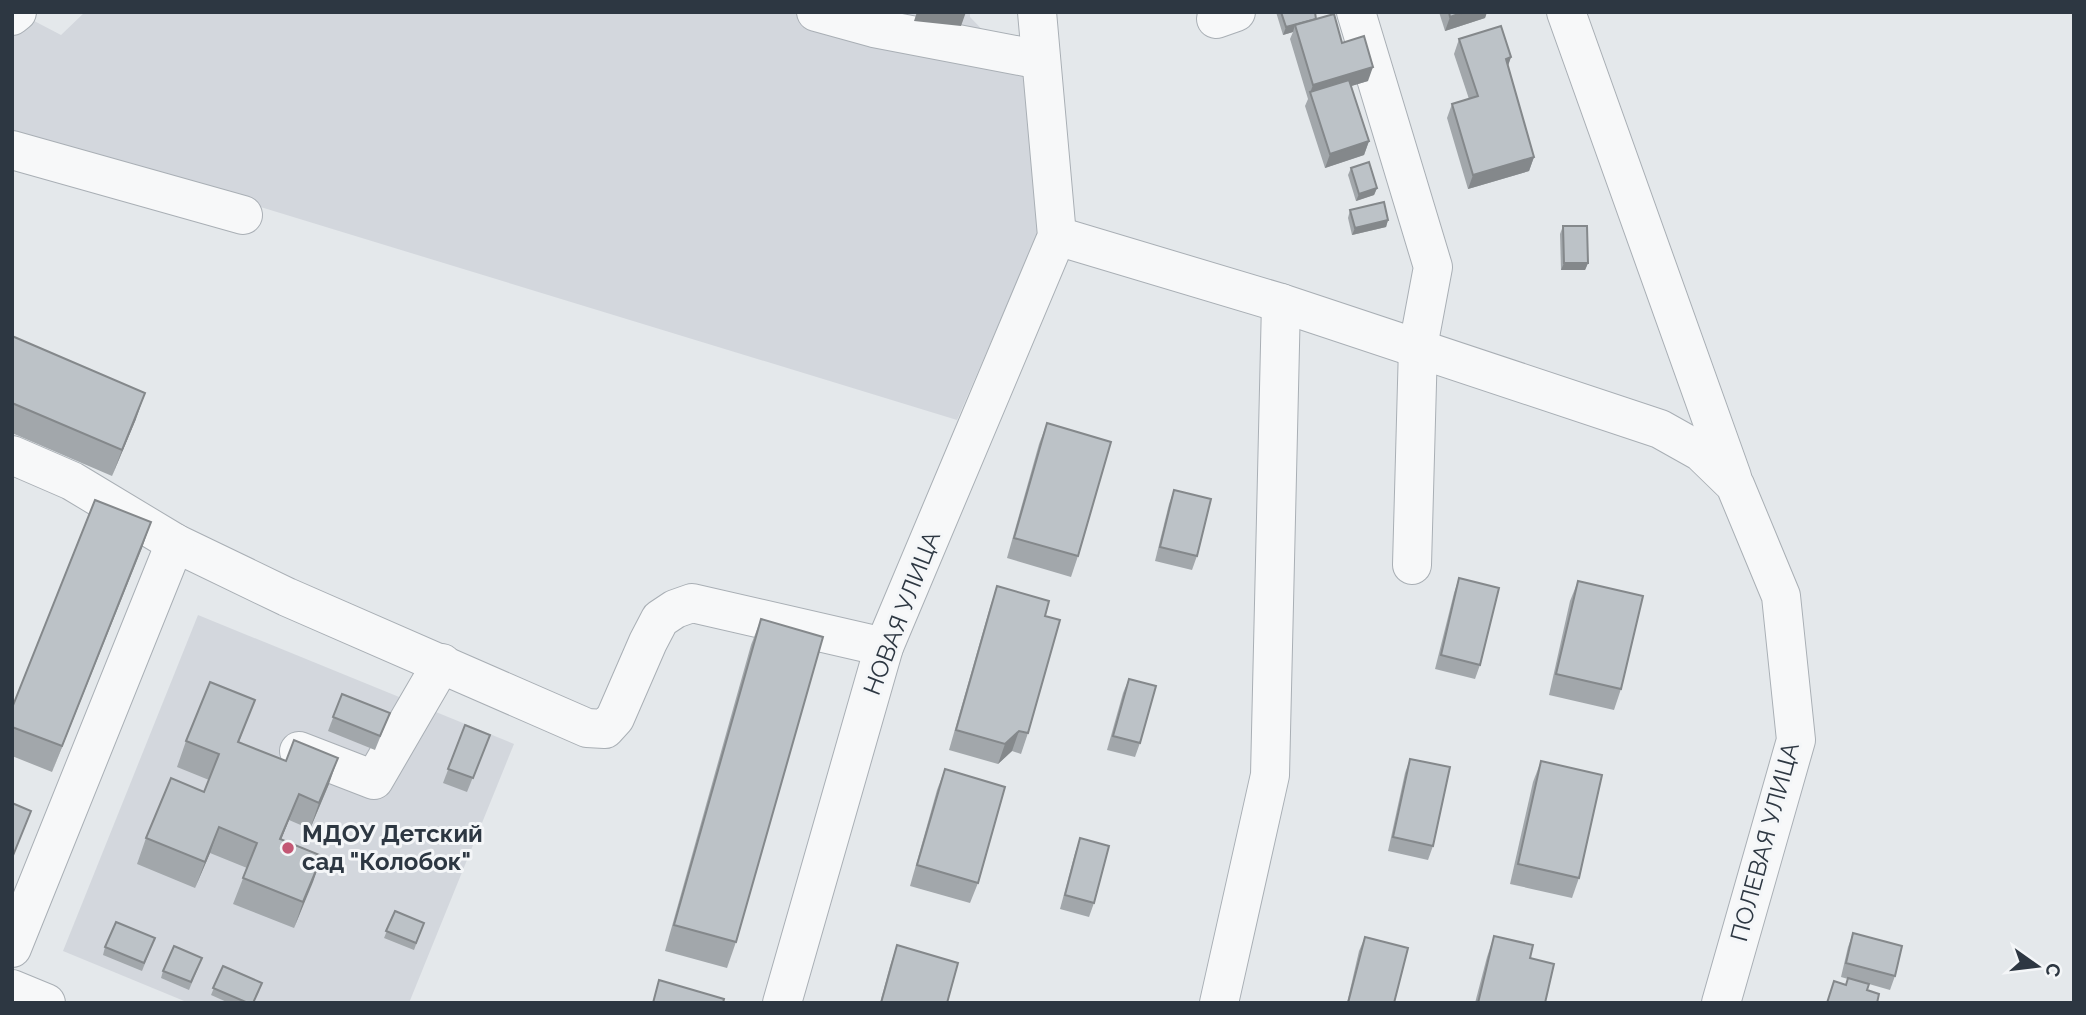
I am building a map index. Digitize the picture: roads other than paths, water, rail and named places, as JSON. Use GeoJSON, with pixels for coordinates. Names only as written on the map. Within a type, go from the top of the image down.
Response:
{"type":"FeatureCollection","features":[{"type":"Feature","properties":{"kind":"street"},"geometry":{"type":"LineString","coordinates":[[12,16],[17,12]]}},
{"type":"Feature","properties":{"kind":"street"},"geometry":{"type":"LineString","coordinates":[[816,12],[859,18],[1041,60]]}},
{"type":"Feature","properties":{"kind":"street"},"geometry":{"type":"LineString","coordinates":[[1037,12],[1057,236],[1281,303],[1660,429],[1701,452],[1735,485]]}},
{"type":"Feature","properties":{"kind":"street"},"geometry":{"type":"LineString","coordinates":[[1356,12],[1433,267],[1418,347],[1412,565]]}},
{"type":"Feature","properties":{"kind":"street","name":"ПОЛЕВАЯ УЛИЦА"},"geometry":{"type":"LineString","coordinates":[[1566,12],[1735,485],[1781,596],[1796,740],[1721,1003]]}},
{"type":"Feature","properties":{"kind":"street"},"geometry":{"type":"LineString","coordinates":[[12,150],[243,215]]}},
{"type":"Feature","properties":{"kind":"street","name":"НОВАЯ УЛИЦА"},"geometry":{"type":"LineString","coordinates":[[782,1003],[884,647],[1057,236]]}},
{"type":"Feature","properties":{"kind":"street"},"geometry":{"type":"LineString","coordinates":[[1219,1003],[1270,775],[1281,303]]}},
{"type":"Feature","properties":{"kind":"street"},"geometry":{"type":"LineString","coordinates":[[12,455],[72,481],[175,543],[287,597],[587,728],[605,729],[615,718],[660,619],[675,609],[692,603],[884,647]]}},
{"type":"Feature","properties":{"kind":"street"},"geometry":{"type":"LineString","coordinates":[[12,948],[175,543]]}},
{"type":"Feature","properties":{"kind":"street"},"geometry":{"type":"LineString","coordinates":[[299,751],[374,780],[442,663]]}},
{"type":"Feature","properties":{"kind":"street"},"geometry":{"type":"LineString","coordinates":[[12,989],[46,1003]]}},
{"type":"Feature","properties":{"kind":"place","name":"МДОУ Детский сад \"Колобок\""},"geometry":{"type":"Point","coordinates":[288,848]}}]}
